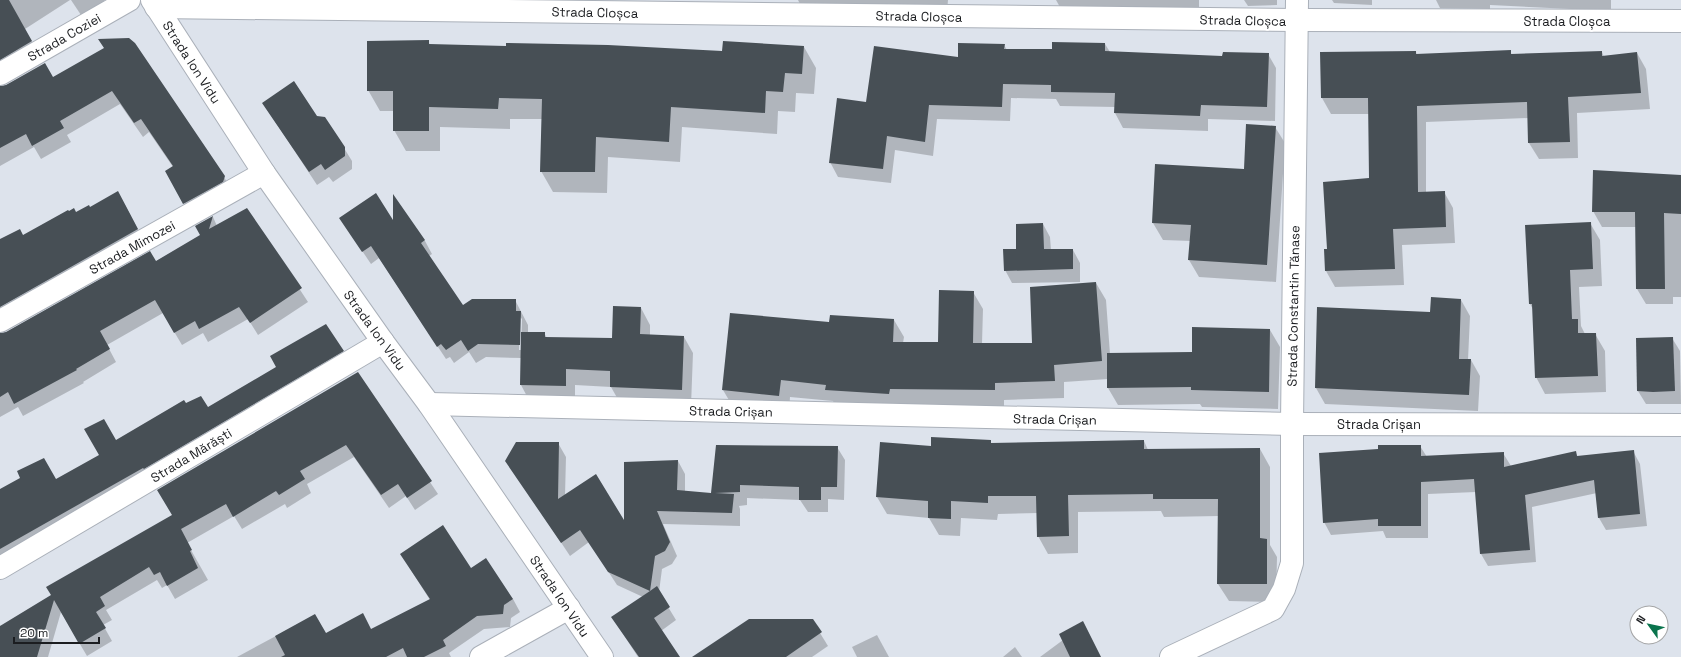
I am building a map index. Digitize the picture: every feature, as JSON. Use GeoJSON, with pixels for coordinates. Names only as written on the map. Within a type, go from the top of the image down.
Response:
{"type":"FeatureCollection","features":[{"type":"Feature","properties":{"kind":"street","name":"Strada Coziei"},"geometry":{"type":"LineString","coordinates":[[0,74],[129,0]]}},
{"type":"Feature","properties":{"kind":"street","name":"Strada Cloșca"},"geometry":{"type":"LineString","coordinates":[[154,4],[1297,10],[1681,21]]}},
{"type":"Feature","properties":{"kind":"street","name":"Strada Ion Vidu"},"geometry":{"type":"LineString","coordinates":[[154,4],[264,173],[383,342],[429,404],[602,657]]}},
{"type":"Feature","properties":{"kind":"street","name":"Strada Constantin Tănase"},"geometry":{"type":"LineString","coordinates":[[1171,657],[1273,609],[1284,589],[1292,563],[1292,424],[1297,10]]}},
{"type":"Feature","properties":{"kind":"street","name":"Strada Mimozei"},"geometry":{"type":"LineString","coordinates":[[0,322],[264,173]]}},
{"type":"Feature","properties":{"kind":"street","name":"Strada Mărăști"},"geometry":{"type":"LineString","coordinates":[[0,568],[383,342]]}},
{"type":"Feature","properties":{"kind":"street","name":"Strada Crișan"},"geometry":{"type":"LineString","coordinates":[[429,404],[1292,424],[1681,425]]}},
{"type":"Feature","properties":{"kind":"street"},"geometry":{"type":"LineString","coordinates":[[481,657],[569,608]]}},
{"type":"Feature","properties":{"kind":"building"},"geometry":{"type":"Polygon","coordinates":[[[0,0],[9,0],[32,41],[0,60],[0,0]]]}},
{"type":"Feature","properties":{"kind":"building"},"geometry":{"type":"Polygon","coordinates":[[[129,38],[135,43],[225,176],[223,182],[183,204],[165,171],[173,166],[141,119],[134,123],[112,91],[60,121],[64,128],[32,146],[26,134],[0,148],[0,86],[6,85],[45,63],[53,77],[104,48],[98,39],[129,38]]]}},
{"type":"Feature","properties":{"kind":"building"},"geometry":{"type":"Polygon","coordinates":[[[429,40],[429,44],[506,46],[506,43],[608,45],[722,51],[723,41],[804,46],[802,74],[785,73],[783,92],[766,91],[765,113],[671,107],[669,142],[596,137],[595,172],[540,172],[542,99],[499,98],[498,109],[429,107],[429,131],[393,131],[393,91],[367,91],[367,41],[429,40]]]}},
{"type":"Feature","properties":{"kind":"building"},"geometry":{"type":"Polygon","coordinates":[[[1052,42],[1105,43],[1105,51],[1222,56],[1223,52],[1269,53],[1267,107],[1201,105],[1200,116],[1114,113],[1115,93],[1051,92],[1051,85],[1003,84],[1002,107],[929,105],[925,142],[887,136],[883,169],[829,163],[837,98],[866,102],[874,46],[958,57],[958,43],[1005,44],[1004,49],[1052,49],[1052,42]]]}},
{"type":"Feature","properties":{"kind":"building"},"geometry":{"type":"Polygon","coordinates":[[[1511,50],[1511,54],[1602,51],[1602,56],[1637,52],[1641,93],[1568,97],[1570,142],[1528,143],[1527,102],[1417,106],[1418,192],[1445,191],[1446,227],[1393,229],[1395,269],[1325,271],[1324,249],[1327,249],[1323,182],[1369,178],[1368,98],[1321,98],[1320,52],[1416,51],[1416,54],[1511,50]]]}},
{"type":"Feature","properties":{"kind":"building"},"geometry":{"type":"Polygon","coordinates":[[[294,81],[317,116],[325,117],[345,147],[345,156],[325,170],[321,164],[309,172],[262,103],[294,81]]]}},
{"type":"Feature","properties":{"kind":"building"},"geometry":{"type":"Polygon","coordinates":[[[1246,124],[1276,126],[1267,265],[1188,260],[1191,225],[1152,223],[1155,164],[1244,169],[1246,124]]]}},
{"type":"Feature","properties":{"kind":"building"},"geometry":{"type":"Polygon","coordinates":[[[1593,170],[1681,175],[1681,214],[1664,213],[1665,289],[1636,289],[1635,212],[1592,212],[1593,170]]]}},
{"type":"Feature","properties":{"kind":"building"},"geometry":{"type":"Polygon","coordinates":[[[118,191],[138,229],[0,307],[0,239],[20,229],[23,235],[68,210],[69,211],[74,208],[76,212],[89,205],[90,207],[118,191]]]}},
{"type":"Feature","properties":{"kind":"building"},"geometry":{"type":"Polygon","coordinates":[[[376,193],[393,220],[393,194],[425,240],[421,243],[463,305],[472,299],[516,299],[516,311],[521,311],[520,345],[478,344],[468,351],[461,340],[446,350],[441,344],[437,347],[371,246],[362,252],[339,218],[376,193]]]}},
{"type":"Feature","properties":{"kind":"building"},"geometry":{"type":"Polygon","coordinates":[[[247,208],[302,288],[250,323],[239,307],[199,329],[195,321],[174,333],[155,300],[100,331],[110,349],[76,369],[77,370],[14,404],[8,392],[0,397],[0,333],[6,332],[150,251],[156,261],[200,235],[195,226],[213,216],[209,229],[247,208]]]}},
{"type":"Feature","properties":{"kind":"building"},"geometry":{"type":"Polygon","coordinates":[[[1591,222],[1593,269],[1570,270],[1572,319],[1578,319],[1578,333],[1596,333],[1598,376],[1535,378],[1532,304],[1529,304],[1525,225],[1591,222]]]}},
{"type":"Feature","properties":{"kind":"building"},"geometry":{"type":"Polygon","coordinates":[[[1043,223],[1044,249],[1073,249],[1073,269],[1004,271],[1003,249],[1016,249],[1016,224],[1043,223]]]}},
{"type":"Feature","properties":{"kind":"building"},"geometry":{"type":"Polygon","coordinates":[[[1096,282],[1102,361],[1054,365],[1055,381],[995,383],[995,390],[890,389],[889,394],[825,390],[826,385],[781,380],[779,396],[722,390],[730,313],[829,322],[830,315],[894,319],[893,342],[938,342],[939,290],[974,291],[973,343],[1032,343],[1030,287],[1096,282]]]}},
{"type":"Feature","properties":{"kind":"building"},"geometry":{"type":"Polygon","coordinates":[[[1431,297],[1461,299],[1459,359],[1471,359],[1469,395],[1315,388],[1317,307],[1430,312],[1431,297]]]}},
{"type":"Feature","properties":{"kind":"building"},"geometry":{"type":"Polygon","coordinates":[[[613,306],[641,307],[640,334],[684,336],[682,390],[610,387],[610,371],[566,369],[566,386],[520,385],[521,332],[545,332],[545,337],[612,338],[613,306]]]}},
{"type":"Feature","properties":{"kind":"building"},"geometry":{"type":"Polygon","coordinates":[[[326,324],[344,351],[144,469],[143,468],[0,549],[0,489],[20,478],[17,471],[44,458],[56,479],[99,455],[84,429],[104,419],[116,440],[184,400],[186,403],[201,396],[208,407],[276,367],[270,356],[326,324]]]}},
{"type":"Feature","properties":{"kind":"building"},"geometry":{"type":"Polygon","coordinates":[[[1192,327],[1270,329],[1269,392],[1191,390],[1191,387],[1107,388],[1107,353],[1192,352],[1192,327]]]}},
{"type":"Feature","properties":{"kind":"building"},"geometry":{"type":"Polygon","coordinates":[[[1673,337],[1675,391],[1637,391],[1636,338],[1673,337]]]}},
{"type":"Feature","properties":{"kind":"building"},"geometry":{"type":"Polygon","coordinates":[[[358,372],[432,481],[407,498],[398,484],[381,495],[346,445],[300,471],[305,479],[279,495],[276,491],[233,517],[226,504],[181,529],[192,550],[190,551],[198,568],[167,586],[160,572],[154,575],[149,567],[100,597],[105,606],[96,612],[106,628],[79,644],[54,600],[37,657],[0,657],[0,626],[51,595],[46,587],[172,515],[157,490],[358,372]]]}},
{"type":"Feature","properties":{"kind":"building"},"geometry":{"type":"Polygon","coordinates":[[[931,437],[991,440],[991,443],[1144,440],[1144,449],[1260,448],[1260,538],[1267,539],[1267,584],[1217,584],[1218,499],[1153,499],[1153,494],[1068,495],[1069,536],[1037,537],[1036,496],[988,496],[988,503],[951,501],[951,519],[928,518],[928,501],[876,497],[880,442],[931,446],[931,437]]]}},
{"type":"Feature","properties":{"kind":"building"},"geometry":{"type":"Polygon","coordinates":[[[516,442],[559,442],[558,499],[596,474],[624,520],[624,462],[678,460],[677,490],[711,493],[716,445],[838,446],[837,487],[821,487],[821,500],[799,500],[799,487],[740,485],[740,492],[715,493],[734,494],[732,513],[657,511],[670,542],[665,551],[655,556],[650,591],[608,572],[580,530],[561,543],[505,461],[516,442]]]}},
{"type":"Feature","properties":{"kind":"building"},"geometry":{"type":"Polygon","coordinates":[[[1378,445],[1421,445],[1421,456],[1504,452],[1504,467],[1576,451],[1577,456],[1634,450],[1640,514],[1598,518],[1594,480],[1525,495],[1530,550],[1480,554],[1474,479],[1421,482],[1421,526],[1378,526],[1378,519],[1323,523],[1319,453],[1378,449],[1378,445]]]}},
{"type":"Feature","properties":{"kind":"building"},"geometry":{"type":"Polygon","coordinates":[[[443,525],[471,568],[486,558],[513,599],[504,605],[503,614],[477,616],[443,640],[446,646],[424,657],[407,657],[403,648],[386,657],[281,657],[285,655],[275,636],[315,614],[326,633],[363,613],[371,629],[430,599],[400,554],[443,525]]]}},
{"type":"Feature","properties":{"kind":"building"},"geometry":{"type":"Polygon","coordinates":[[[657,586],[670,607],[654,618],[680,657],[639,657],[611,617],[657,586]]]}},
{"type":"Feature","properties":{"kind":"building"},"geometry":{"type":"Polygon","coordinates":[[[749,619],[813,619],[822,632],[786,657],[692,657],[749,619]]]}},
{"type":"Feature","properties":{"kind":"building"},"geometry":{"type":"Polygon","coordinates":[[[1083,621],[1101,657],[1070,657],[1059,634],[1083,621]]]}}]}
